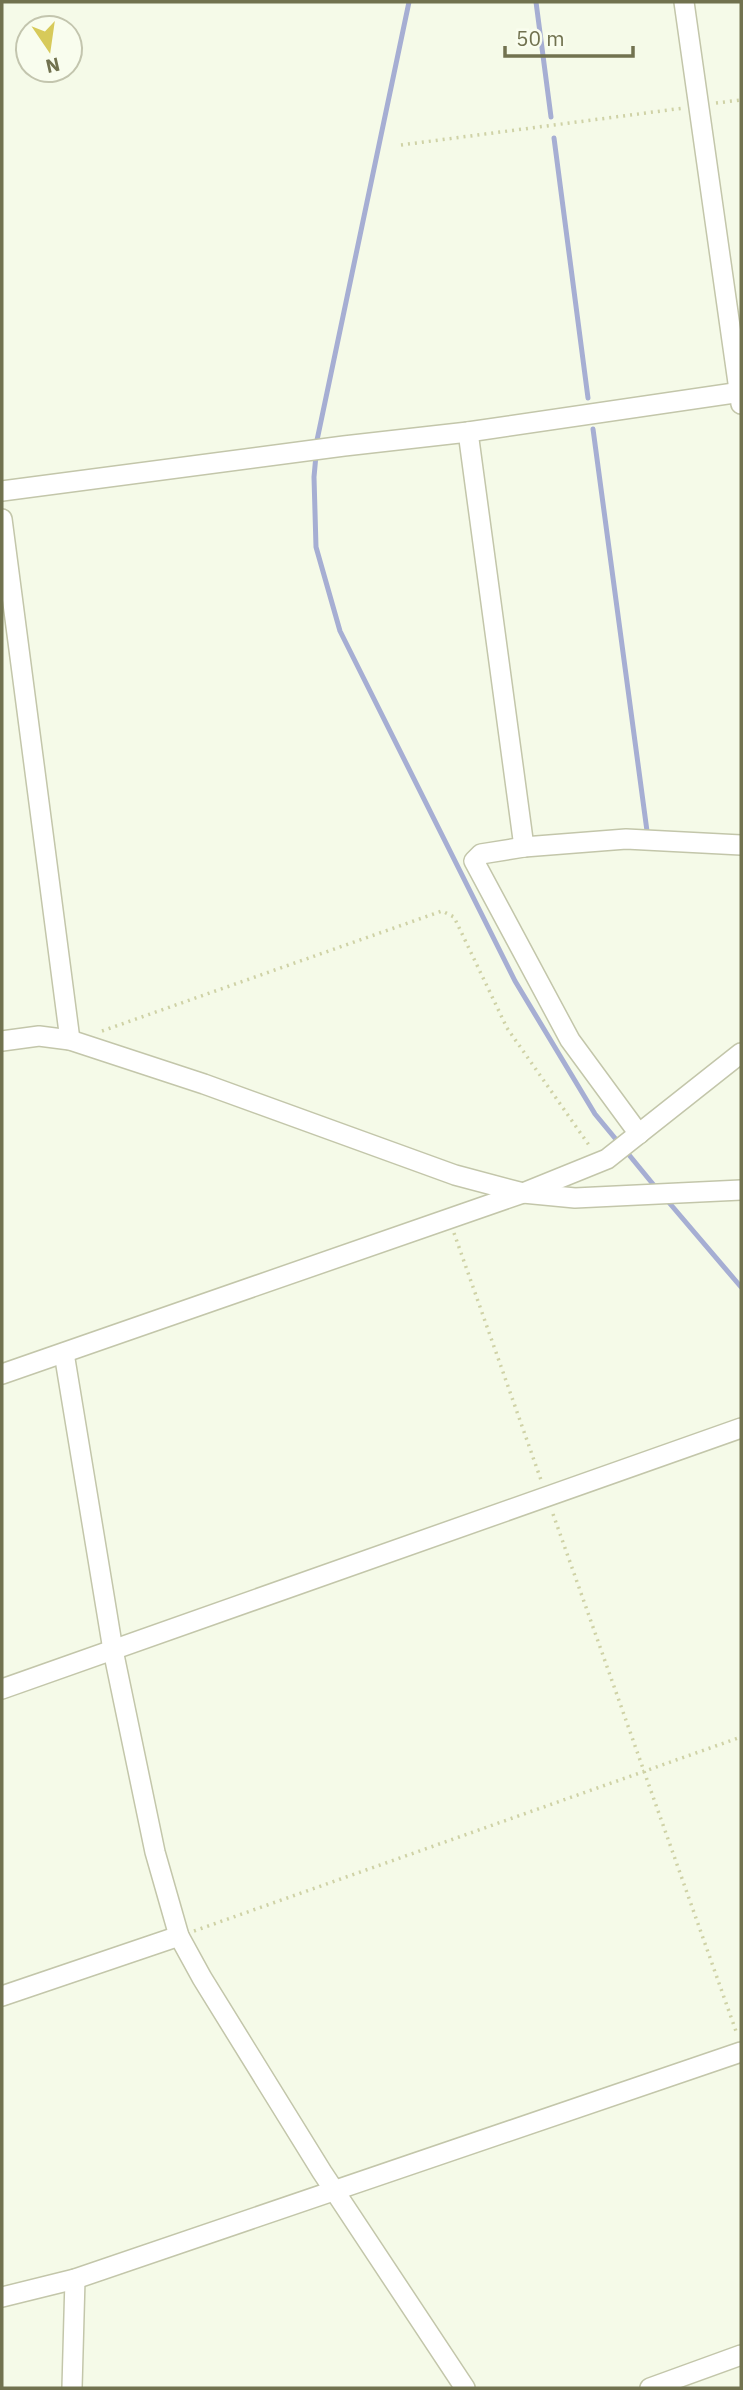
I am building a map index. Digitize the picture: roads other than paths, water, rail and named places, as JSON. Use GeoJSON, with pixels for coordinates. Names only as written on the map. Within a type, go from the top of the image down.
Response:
{"type":"FeatureCollection","features":[{"type":"Feature","properties":{"kind":"street"},"geometry":{"type":"LineString","coordinates":[[2,491],[741,397],[684,2]]}},
{"type":"Feature","properties":{"kind":"street"},"geometry":{"type":"LineString","coordinates":[[468,432],[524,847]]}},
{"type":"Feature","properties":{"kind":"street"},"geometry":{"type":"LineString","coordinates":[[2,519],[70,1040]]}},
{"type":"Feature","properties":{"kind":"street"},"geometry":{"type":"LineString","coordinates":[[639,1133],[570,1040],[474,861],[481,854],[524,847],[626,839],[741,845]]}},
{"type":"Feature","properties":{"kind":"street"},"geometry":{"type":"LineString","coordinates":[[2,1041],[39,1036],[70,1040],[455,1175],[523,1193],[575,1198],[741,1190]]}},
{"type":"Feature","properties":{"kind":"street"},"geometry":{"type":"LineString","coordinates":[[2,1374],[523,1193],[604,1161],[741,1053]]}},
{"type":"Feature","properties":{"kind":"street"},"geometry":{"type":"LineString","coordinates":[[64,1353],[113,1650],[155,1852],[179,1936],[202,1978],[334,2190],[466,2388]]}},
{"type":"Feature","properties":{"kind":"street"},"geometry":{"type":"LineString","coordinates":[[2,1689],[741,1428]]}},
{"type":"Feature","properties":{"kind":"street"},"geometry":{"type":"LineString","coordinates":[[2,1996],[179,1936]]}},
{"type":"Feature","properties":{"kind":"street"},"geometry":{"type":"LineString","coordinates":[[2,2297],[75,2279],[334,2190],[740,2044]]}},
{"type":"Feature","properties":{"kind":"street"},"geometry":{"type":"LineString","coordinates":[[72,2388],[75,2279]]}},
{"type":"Feature","properties":{"kind":"street"},"geometry":{"type":"LineString","coordinates":[[650,2388],[741,2355]]}},
{"type":"Feature","properties":{"kind":"waterway"},"geometry":{"type":"LineString","coordinates":[[316,445],[409,2]]}},
{"type":"Feature","properties":{"kind":"waterway"},"geometry":{"type":"LineString","coordinates":[[536,2],[551,117]]}},
{"type":"Feature","properties":{"kind":"waterway"},"geometry":{"type":"LineString","coordinates":[[554,138],[588,398]]}},
{"type":"Feature","properties":{"kind":"waterway"},"geometry":{"type":"LineString","coordinates":[[593,429],[647,831]]}},
{"type":"Feature","properties":{"kind":"waterway"},"geometry":{"type":"LineString","coordinates":[[316,455],[316,547],[340,631],[515,981],[595,1114],[619,1143]]}},
{"type":"Feature","properties":{"kind":"waterway"},"geometry":{"type":"LineString","coordinates":[[625,1150],[657,1189]]}},
{"type":"Feature","properties":{"kind":"waterway"},"geometry":{"type":"LineString","coordinates":[[666,1199],[741,1287]]}}]}
